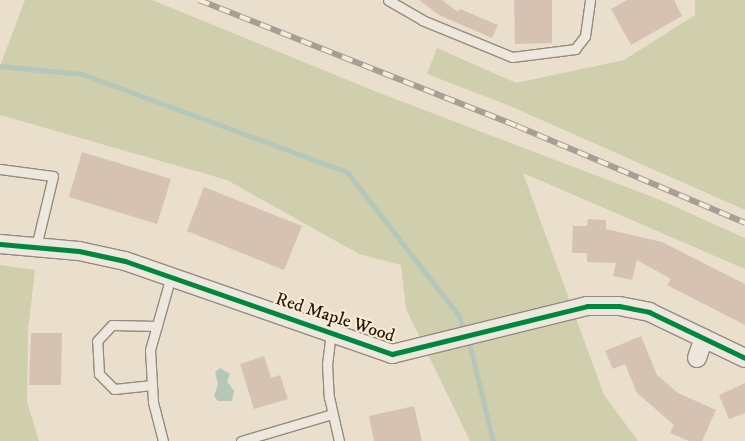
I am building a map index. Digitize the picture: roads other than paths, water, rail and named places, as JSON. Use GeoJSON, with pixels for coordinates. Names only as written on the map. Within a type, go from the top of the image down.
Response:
{"type":"FeatureCollection","features":[{"type":"Feature","properties":{"kind":"street","name":"Red Maple Wood"},"geometry":{"type":"LineString","coordinates":[[0,244],[79,250],[171,276],[392,354],[586,306],[620,306],[649,312],[745,358]]}},
{"type":"Feature","properties":{"kind":"street"},"geometry":{"type":"LineString","coordinates":[[697,358],[704,338]]}},
{"type":"Feature","properties":{"kind":"lane"},"geometry":{"type":"LineString","coordinates":[[388,0],[422,20],[512,57],[575,49],[585,36],[590,0]]}},
{"type":"Feature","properties":{"kind":"lane"},"geometry":{"type":"LineString","coordinates":[[0,169],[53,176],[36,247]]}},
{"type":"Feature","properties":{"kind":"lane"},"geometry":{"type":"LineString","coordinates":[[162,441],[152,385],[150,350],[171,276]]}},
{"type":"Feature","properties":{"kind":"lane"},"geometry":{"type":"LineString","coordinates":[[152,385],[114,389],[99,374],[97,341],[112,325],[156,326]]}},
{"type":"Feature","properties":{"kind":"lane"},"geometry":{"type":"LineString","coordinates":[[332,332],[327,369],[332,414],[338,441]]}},
{"type":"Feature","properties":{"kind":"lane"},"geometry":{"type":"LineString","coordinates":[[241,441],[332,414]]}},
{"type":"Feature","properties":{"kind":"waterway"},"geometry":{"type":"LineString","coordinates":[[0,66],[82,74],[347,172],[459,316],[471,351],[493,441]]}},
{"type":"Feature","properties":{"kind":"railway"},"geometry":{"type":"LineString","coordinates":[[199,0],[517,126],[745,223]]}}]}
